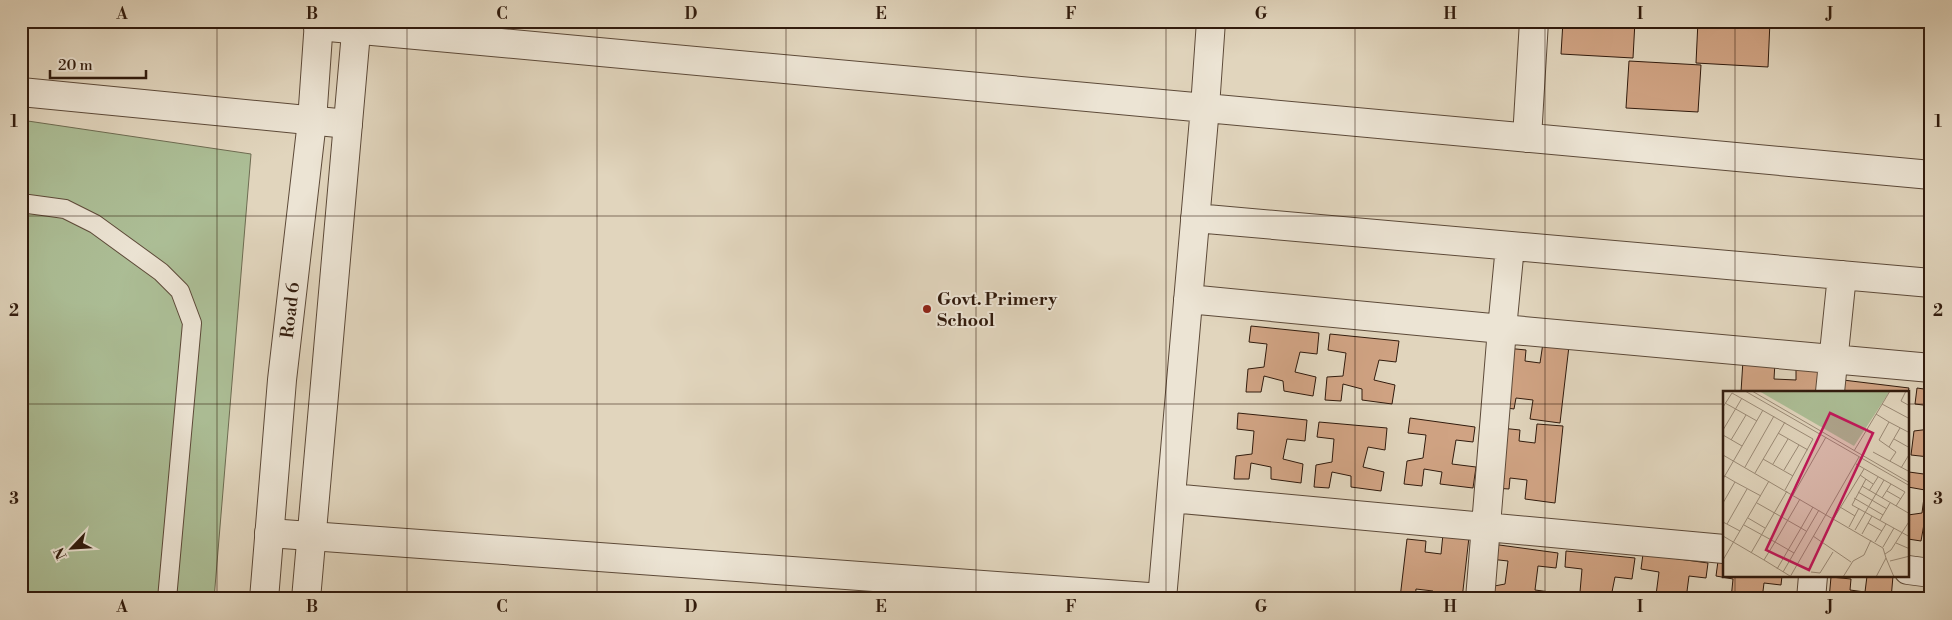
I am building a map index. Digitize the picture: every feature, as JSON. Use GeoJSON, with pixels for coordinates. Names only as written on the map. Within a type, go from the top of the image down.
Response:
{"type":"FeatureCollection","features":[{"type":"Feature","properties":{"kind":"street"},"geometry":{"type":"LineString","coordinates":[[269,533],[1162,598],[1211,21]]}},
{"type":"Feature","properties":{"kind":"street"},"geometry":{"type":"LineString","coordinates":[[1527,138],[1534,21]]}},
{"type":"Feature","properties":{"kind":"street"},"geometry":{"type":"LineString","coordinates":[[319,24],[456,30],[1205,107],[1931,175]]}},
{"type":"Feature","properties":{"kind":"street","name":"Road 6"},"geometry":{"type":"LineString","coordinates":[[264,599],[282,380],[312,121],[319,24]]}},
{"type":"Feature","properties":{"kind":"street"},"geometry":{"type":"LineString","coordinates":[[306,599],[357,25]]}},
{"type":"Feature","properties":{"kind":"street"},"geometry":{"type":"LineString","coordinates":[[21,92],[348,124]]}},
{"type":"Feature","properties":{"kind":"street"},"geometry":{"type":"LineString","coordinates":[[1195,218],[1931,283]]}},
{"type":"Feature","properties":{"kind":"street"},"geometry":{"type":"LineString","coordinates":[[1480,599],[1510,246]]}},
{"type":"Feature","properties":{"kind":"street"},"geometry":{"type":"LineString","coordinates":[[1830,391],[1842,275]]}},
{"type":"Feature","properties":{"kind":"street"},"geometry":{"type":"LineString","coordinates":[[1188,300],[1931,368]]}},
{"type":"Feature","properties":{"kind":"street"},"geometry":{"type":"LineString","coordinates":[[1171,498],[1723,549]]}},
{"type":"Feature","properties":{"kind":"street"},"geometry":{"type":"LineString","coordinates":[[1910,570],[1931,573]]}},
{"type":"Feature","properties":{"kind":"street"},"geometry":{"type":"LineString","coordinates":[[1811,599],[1813,578]]}},
{"type":"Feature","properties":{"kind":"lane"},"geometry":{"type":"LineString","coordinates":[[21,203],[65,209],[95,224],[162,272],[180,291],[192,323],[167,599]]}},
{"type":"Feature","properties":{"kind":"green space"},"geometry":{"type":"Polygon","coordinates":[[[21,120],[251,154],[214,599],[21,599],[21,120]]]}},
{"type":"Feature","properties":{"kind":"building"},"geometry":{"type":"Polygon","coordinates":[[[1563,21],[1635,21],[1633,58],[1561,54],[1563,21]]]}},
{"type":"Feature","properties":{"kind":"building"},"geometry":{"type":"Polygon","coordinates":[[[1698,21],[1770,21],[1768,67],[1696,63],[1698,21]]]}},
{"type":"Feature","properties":{"kind":"building"},"geometry":{"type":"Polygon","coordinates":[[[1629,61],[1701,65],[1698,112],[1626,108],[1629,61]]]}},
{"type":"Feature","properties":{"kind":"building"},"geometry":{"type":"Polygon","coordinates":[[[1251,326],[1319,333],[1317,354],[1300,352],[1295,372],[1316,377],[1313,396],[1284,391],[1283,381],[1264,376],[1261,392],[1246,392],[1248,369],[1264,367],[1267,344],[1249,342],[1251,326]]]}},
{"type":"Feature","properties":{"kind":"building"},"geometry":{"type":"Polygon","coordinates":[[[1330,334],[1399,341],[1396,362],[1379,360],[1374,380],[1395,385],[1392,404],[1362,400],[1362,389],[1343,384],[1341,401],[1325,400],[1327,377],[1343,376],[1346,353],[1328,350],[1330,334]]]}},
{"type":"Feature","properties":{"kind":"building"},"geometry":{"type":"Polygon","coordinates":[[[1543,343],[1569,346],[1560,423],[1530,419],[1533,400],[1516,398],[1514,409],[1500,407],[1506,348],[1526,350],[1525,361],[1540,363],[1543,343]]]}},
{"type":"Feature","properties":{"kind":"building"},"geometry":{"type":"Polygon","coordinates":[[[1743,360],[1775,362],[1774,379],[1796,380],[1796,362],[1823,364],[1821,391],[1741,391],[1743,360]]]}},
{"type":"Feature","properties":{"kind":"building"},"geometry":{"type":"Polygon","coordinates":[[[1843,380],[1909,388],[1908,391],[1842,391],[1843,380]]]}},
{"type":"Feature","properties":{"kind":"building"},"geometry":{"type":"Polygon","coordinates":[[[1917,388],[1931,390],[1931,406],[1915,404],[1917,388]]]}},
{"type":"Feature","properties":{"kind":"building"},"geometry":{"type":"Polygon","coordinates":[[[1238,413],[1307,420],[1305,441],[1287,439],[1283,459],[1303,464],[1301,483],[1271,479],[1271,467],[1251,463],[1249,479],[1234,479],[1236,456],[1252,454],[1254,431],[1237,429],[1238,413]]]}},
{"type":"Feature","properties":{"kind":"building"},"geometry":{"type":"Polygon","coordinates":[[[1410,418],[1475,427],[1473,442],[1456,440],[1452,464],[1476,467],[1473,488],[1440,484],[1442,472],[1424,469],[1422,486],[1404,484],[1407,461],[1423,458],[1426,435],[1408,433],[1410,418]]]}},
{"type":"Feature","properties":{"kind":"building"},"geometry":{"type":"Polygon","coordinates":[[[1319,422],[1387,428],[1385,450],[1368,447],[1363,467],[1384,472],[1381,491],[1351,487],[1351,476],[1332,472],[1329,488],[1314,487],[1316,465],[1332,462],[1334,439],[1317,437],[1319,422]]]}},
{"type":"Feature","properties":{"kind":"building"},"geometry":{"type":"Polygon","coordinates":[[[1931,423],[1929,457],[1911,455],[1914,431],[1930,429],[1931,423]]]}},
{"type":"Feature","properties":{"kind":"building"},"geometry":{"type":"Polygon","coordinates":[[[1537,424],[1563,426],[1555,503],[1525,499],[1527,480],[1510,478],[1509,489],[1494,488],[1501,428],[1520,430],[1519,441],[1535,443],[1537,424]]]}},
{"type":"Feature","properties":{"kind":"building"},"geometry":{"type":"Polygon","coordinates":[[[1910,472],[1931,475],[1931,525],[1924,524],[1921,541],[1910,539],[1910,515],[1922,513],[1925,490],[1910,487],[1910,472]]]}},
{"type":"Feature","properties":{"kind":"building"},"geometry":{"type":"Polygon","coordinates":[[[1443,534],[1469,537],[1462,599],[1432,599],[1433,591],[1416,589],[1415,599],[1400,598],[1407,539],[1426,541],[1425,552],[1441,554],[1443,534]]]}},
{"type":"Feature","properties":{"kind":"building"},"geometry":{"type":"Polygon","coordinates":[[[1492,544],[1558,553],[1556,568],[1538,566],[1535,590],[1558,593],[1557,599],[1524,599],[1507,596],[1506,599],[1488,599],[1489,587],[1505,584],[1508,561],[1490,559],[1492,544]]]}},
{"type":"Feature","properties":{"kind":"building"},"geometry":{"type":"Polygon","coordinates":[[[1566,551],[1635,558],[1632,579],[1615,577],[1611,597],[1619,599],[1563,599],[1564,594],[1580,592],[1582,569],[1565,567],[1566,551]]]}},
{"type":"Feature","properties":{"kind":"building"},"geometry":{"type":"Polygon","coordinates":[[[1643,554],[1708,563],[1706,578],[1689,576],[1686,599],[1640,599],[1640,597],[1656,595],[1659,572],[1641,569],[1643,554]]]}},
{"type":"Feature","properties":{"kind":"building"},"geometry":{"type":"Polygon","coordinates":[[[1718,561],[1723,562],[1723,577],[1716,576],[1718,561]]]}},
{"type":"Feature","properties":{"kind":"building"},"geometry":{"type":"Polygon","coordinates":[[[1727,578],[1782,578],[1781,585],[1764,583],[1762,599],[1731,599],[1733,579],[1727,578]]]}},
{"type":"Feature","properties":{"kind":"building"},"geometry":{"type":"Polygon","coordinates":[[[1831,578],[1851,579],[1850,590],[1865,592],[1867,578],[1893,578],[1891,599],[1829,599],[1831,578]]]}},
{"type":"Feature","properties":{"kind":"place","name":"Govt. Primery School"},"geometry":{"type":"Point","coordinates":[927,309]}}]}
